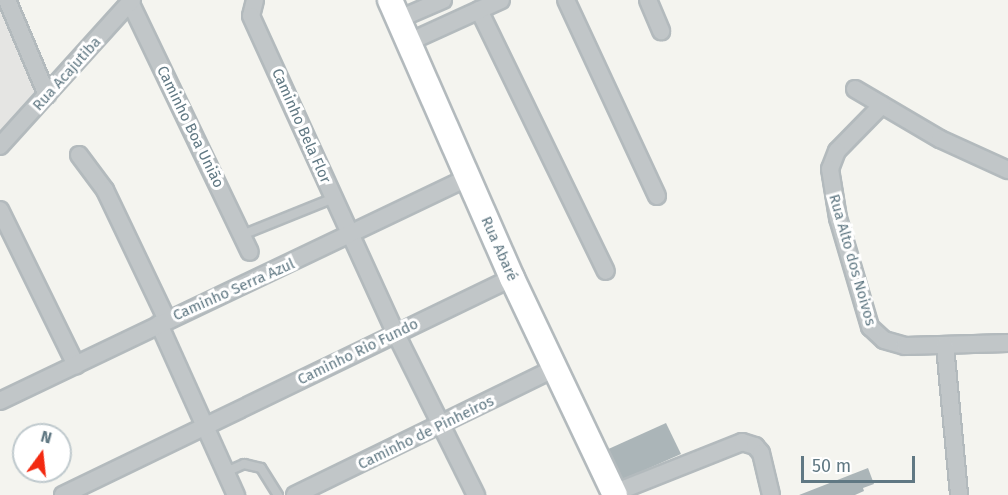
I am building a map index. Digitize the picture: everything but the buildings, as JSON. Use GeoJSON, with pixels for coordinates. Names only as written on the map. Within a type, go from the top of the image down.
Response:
{"type":"FeatureCollection","features":[{"type":"Feature","properties":{"kind":"street"},"geometry":{"type":"LineString","coordinates":[[7,0],[47,95]]}},
{"type":"Feature","properties":{"kind":"street"},"geometry":{"type":"LineString","coordinates":[[394,10],[443,0]]}},
{"type":"Feature","properties":{"kind":"street"},"geometry":{"type":"LineString","coordinates":[[409,42],[501,0]]}},
{"type":"Feature","properties":{"kind":"street"},"geometry":{"type":"LineString","coordinates":[[566,0],[657,195]]}},
{"type":"Feature","properties":{"kind":"street"},"geometry":{"type":"LineString","coordinates":[[648,0],[661,31]]}},
{"type":"Feature","properties":{"kind":"street","name":"Rua Acajutiba"},"geometry":{"type":"LineString","coordinates":[[0,146],[131,1]]}},
{"type":"Feature","properties":{"kind":"street","name":"Caminho Boa União"},"geometry":{"type":"LineString","coordinates":[[131,1],[250,252]]}},
{"type":"Feature","properties":{"kind":"street","name":"Caminho Bela Flor"},"geometry":{"type":"LineString","coordinates":[[253,8],[351,236],[396,334],[476,495]]}},
{"type":"Feature","properties":{"kind":"street"},"geometry":{"type":"LineString","coordinates":[[479,9],[606,271]]}},
{"type":"Feature","properties":{"kind":"street","name":"Rua Abaré"},"geometry":{"type":"LineString","coordinates":[[394,10],[512,278],[613,494]]}},
{"type":"Feature","properties":{"kind":"street"},"geometry":{"type":"LineString","coordinates":[[855,89],[940,139],[1008,170]]}},
{"type":"Feature","properties":{"kind":"street","name":"Rua Alto dos Noivos"},"geometry":{"type":"LineString","coordinates":[[882,105],[831,163],[838,218],[873,332],[897,345],[945,346],[1008,343]]}},
{"type":"Feature","properties":{"kind":"street"},"geometry":{"type":"LineString","coordinates":[[79,155],[105,190],[236,495]]}},
{"type":"Feature","properties":{"kind":"street","name":"Caminho Serra Azul"},"geometry":{"type":"LineString","coordinates":[[0,401],[163,322],[351,236],[467,178]]}},
{"type":"Feature","properties":{"kind":"street"},"geometry":{"type":"LineString","coordinates":[[0,210],[76,364]]}},
{"type":"Feature","properties":{"kind":"street","name":"Caminho Rio Fundo"},"geometry":{"type":"LineString","coordinates":[[63,495],[512,278]]}},
{"type":"Feature","properties":{"kind":"street"},"geometry":{"type":"LineString","coordinates":[[945,346],[958,495]]}},
{"type":"Feature","properties":{"kind":"street","name":"Caminho de Pinheiros"},"geometry":{"type":"LineString","coordinates":[[295,495],[441,427],[555,368]]}},
{"type":"Feature","properties":{"kind":"street"},"geometry":{"type":"LineString","coordinates":[[613,494],[742,442],[755,446],[761,453],[771,495]]}},
{"type":"Feature","properties":{"kind":"lane"},"geometry":{"type":"LineString","coordinates":[[242,235],[334,198]]}},
{"type":"Feature","properties":{"kind":"lane"},"geometry":{"type":"LineString","coordinates":[[226,472],[244,464],[261,468],[278,495]]}},
{"type":"Feature","properties":{"kind":"shaded area"},"geometry":{"type":"Polygon","coordinates":[[[0,7],[36,94],[0,137],[0,7]]]}}]}
